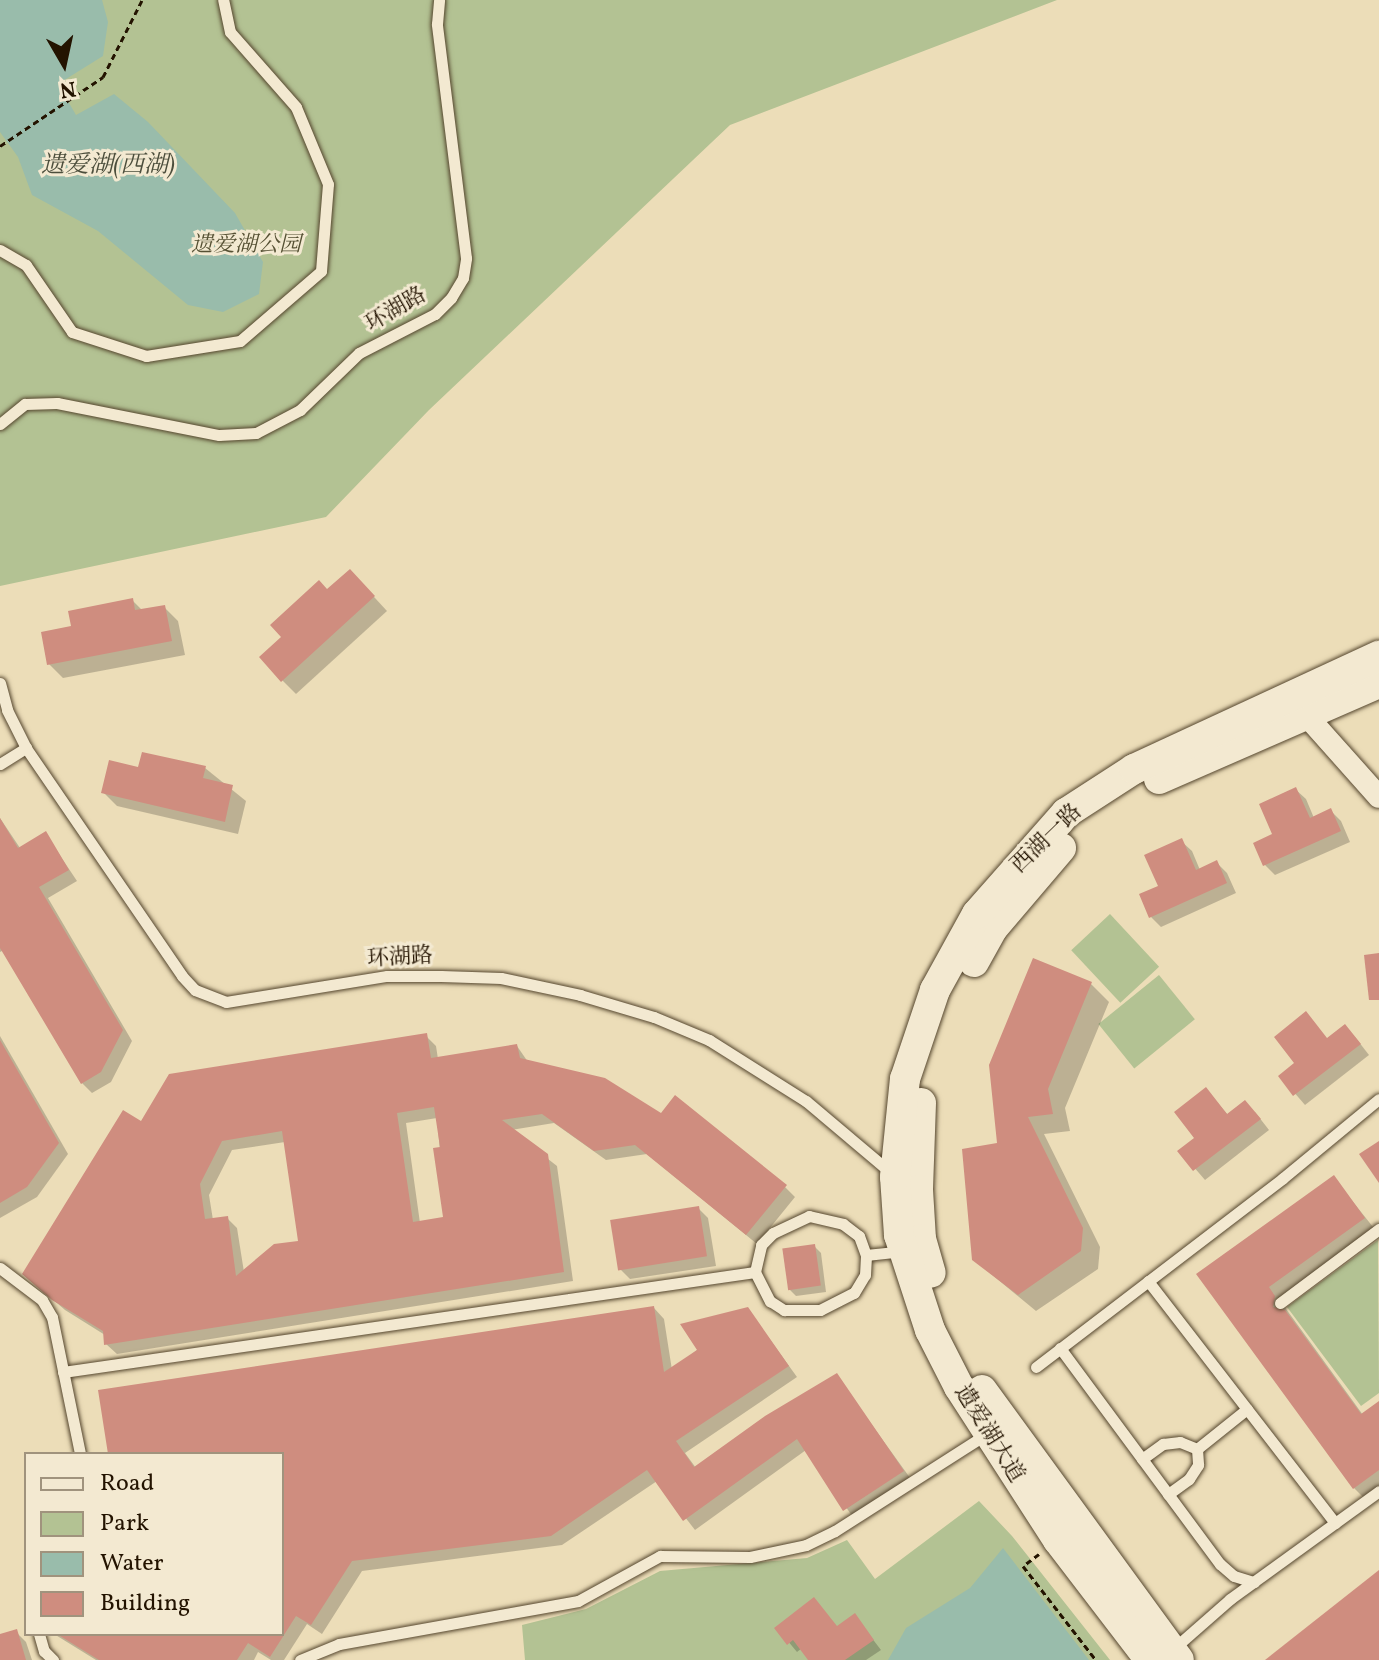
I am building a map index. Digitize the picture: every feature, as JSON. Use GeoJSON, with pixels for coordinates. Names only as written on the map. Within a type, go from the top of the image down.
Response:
{"type":"FeatureCollection","features":[{"type":"Feature","properties":{"kind":"main road","name":"西湖一路"},"geometry":{"type":"LineString","coordinates":[[906,1183],[922,1089],[952,1002],[993,928],[1077,830],[1145,785],[1298,706],[1379,656]]}},
{"type":"Feature","properties":{"kind":"main road","name":"西湖一路"},"geometry":{"type":"LineString","coordinates":[[1298,706],[1379,683]]}},
{"type":"Feature","properties":{"kind":"main road","name":"遗爱湖大道"},"geometry":{"type":"LineString","coordinates":[[906,1183],[913,1249],[997,1427],[1058,1540],[1167,1657]]}},
{"type":"Feature","properties":{"kind":"main road","name":"遗爱湖大道"},"geometry":{"type":"LineString","coordinates":[[997,1427],[1167,1657]]}},
{"type":"Feature","properties":{"kind":"street"},"geometry":{"type":"LineString","coordinates":[[1298,706],[1379,797]]}},
{"type":"Feature","properties":{"kind":"lane"},"geometry":{"type":"LineString","coordinates":[[0,250],[26,265],[72,332],[146,356],[240,341],[321,271],[328,184],[296,107],[230,32],[223,0]]}},
{"type":"Feature","properties":{"kind":"lane","name":"环湖路"},"geometry":{"type":"LineString","coordinates":[[0,424],[25,404],[57,403],[101,408],[219,435],[256,433],[300,410],[359,353],[435,314],[451,298],[463,278],[466,258],[437,24],[439,0]]}},
{"type":"Feature","properties":{"kind":"lane","name":"环湖路"},"geometry":{"type":"LineString","coordinates":[[0,683],[7,710],[26,748],[182,976],[195,990],[212,999],[242,1001],[308,986],[387,976],[501,978],[580,995],[654,1017],[709,1040],[746,1061],[806,1101],[906,1183]]}},
{"type":"Feature","properties":{"kind":"lane"},"geometry":{"type":"LineString","coordinates":[[0,764],[26,748]]}},
{"type":"Feature","properties":{"kind":"lane"},"geometry":{"type":"LineString","coordinates":[[1036,1367],[1283,1178],[1379,1099]]}},
{"type":"Feature","properties":{"kind":"lane"},"geometry":{"type":"LineString","coordinates":[[809,1216],[843,1224],[859,1236],[866,1255],[865,1275],[854,1293],[820,1310],[784,1310],[770,1301],[755,1272],[761,1245],[773,1233],[809,1216]]}},
{"type":"Feature","properties":{"kind":"lane"},"geometry":{"type":"LineString","coordinates":[[1280,1303],[1379,1230]]}},
{"type":"Feature","properties":{"kind":"lane"},"geometry":{"type":"LineString","coordinates":[[866,1255],[913,1249]]}},
{"type":"Feature","properties":{"kind":"lane"},"geometry":{"type":"LineString","coordinates":[[0,1268],[48,1308],[80,1452]]}},
{"type":"Feature","properties":{"kind":"lane"},"geometry":{"type":"LineString","coordinates":[[63,1372],[755,1272]]}},
{"type":"Feature","properties":{"kind":"lane"},"geometry":{"type":"LineString","coordinates":[[1148,1281],[1335,1523]]}},
{"type":"Feature","properties":{"kind":"lane"},"geometry":{"type":"LineString","coordinates":[[1060,1348],[1220,1564],[1234,1576],[1254,1582]]}},
{"type":"Feature","properties":{"kind":"lane"},"geometry":{"type":"LineString","coordinates":[[1197,1449],[1247,1409]]}},
{"type":"Feature","properties":{"kind":"lane"},"geometry":{"type":"LineString","coordinates":[[300,1660],[339,1644],[578,1601],[660,1556],[750,1557],[806,1545],[835,1531],[997,1427]]}},
{"type":"Feature","properties":{"kind":"lane"},"geometry":{"type":"LineString","coordinates":[[1142,1459],[1163,1444],[1180,1442],[1197,1449]]}},
{"type":"Feature","properties":{"kind":"lane"},"geometry":{"type":"LineString","coordinates":[[1168,1494],[1189,1479],[1198,1465],[1197,1449]]}},
{"type":"Feature","properties":{"kind":"lane"},"geometry":{"type":"LineString","coordinates":[[1167,1657],[1254,1582],[1379,1491]]}},
{"type":"Feature","properties":{"kind":"lane"},"geometry":{"type":"LineString","coordinates":[[40,1636],[44,1651],[53,1660]]}},
{"type":"Feature","properties":{"kind":"path"},"geometry":{"type":"LineString","coordinates":[[0,146],[103,77],[140,1]]}},
{"type":"Feature","properties":{"kind":"path"},"geometry":{"type":"LineString","coordinates":[[1058,1540],[1023,1566],[1096,1660]]}},
{"type":"Feature","properties":{"kind":"green space","name":"遗爱湖公园"},"geometry":{"type":"Polygon","coordinates":[[[0,0],[1057,0],[730,125],[429,410],[326,517],[0,586],[0,0]]]}},
{"type":"Feature","properties":{"kind":"green space"},"geometry":{"type":"Polygon","coordinates":[[[1110,914],[1159,967],[1120,1003],[1071,950],[1110,914]]]}},
{"type":"Feature","properties":{"kind":"green space"},"geometry":{"type":"Polygon","coordinates":[[[1159,975],[1195,1019],[1134,1068],[1098,1024],[1159,975]]]}},
{"type":"Feature","properties":{"kind":"green space"},"geometry":{"type":"Polygon","coordinates":[[[1378,1240],[1379,1393],[1361,1406],[1287,1307],[1378,1240]]]}},
{"type":"Feature","properties":{"kind":"green space"},"geometry":{"type":"Polygon","coordinates":[[[979,1501],[1012,1536],[1110,1660],[525,1660],[522,1625],[586,1609],[660,1571],[807,1558],[847,1540],[875,1579],[979,1501]]]}},
{"type":"Feature","properties":{"kind":"water","name":"遗爱湖(西湖)"},"geometry":{"type":"Polygon","coordinates":[[[0,0],[102,0],[108,22],[103,56],[58,84],[76,115],[114,94],[148,122],[235,213],[263,262],[259,294],[223,312],[188,305],[98,231],[32,195],[18,157],[0,132],[0,0]]]}},
{"type":"Feature","properties":{"kind":"water"},"geometry":{"type":"Polygon","coordinates":[[[1003,1548],[1089,1660],[888,1660],[906,1628],[970,1588],[1003,1548]]]}},
{"type":"Feature","properties":{"kind":"building"},"geometry":{"type":"Polygon","coordinates":[[[350,569],[375,596],[281,682],[259,657],[281,637],[270,625],[319,580],[327,589],[350,569]]]}},
{"type":"Feature","properties":{"kind":"building"},"geometry":{"type":"Polygon","coordinates":[[[133,598],[135,610],[165,605],[172,641],[47,665],[41,632],[71,626],[68,611],[133,598]]]}},
{"type":"Feature","properties":{"kind":"building"},"geometry":{"type":"Polygon","coordinates":[[[142,752],[206,766],[203,778],[233,785],[225,822],[101,793],[109,760],[138,767],[142,752]]]}},
{"type":"Feature","properties":{"kind":"building"},"geometry":{"type":"Polygon","coordinates":[[[1296,787],[1310,818],[1331,808],[1341,831],[1263,866],[1253,843],[1272,834],[1259,804],[1296,787]]]}},
{"type":"Feature","properties":{"kind":"building"},"geometry":{"type":"Polygon","coordinates":[[[0,818],[18,848],[46,831],[69,870],[39,887],[123,1030],[101,1072],[81,1084],[0,948],[0,818]]]}},
{"type":"Feature","properties":{"kind":"building"},"geometry":{"type":"Polygon","coordinates":[[[1182,838],[1196,870],[1217,860],[1227,883],[1149,918],[1139,894],[1158,886],[1144,855],[1182,838]]]}},
{"type":"Feature","properties":{"kind":"building"},"geometry":{"type":"Polygon","coordinates":[[[1379,953],[1379,1000],[1369,1000],[1364,955],[1379,953]]]}},
{"type":"Feature","properties":{"kind":"building"},"geometry":{"type":"Polygon","coordinates":[[[1033,958],[1092,982],[1048,1089],[1053,1114],[1028,1117],[1083,1228],[1081,1251],[1018,1295],[972,1260],[962,1149],[997,1143],[989,1065],[1033,958]]]}},
{"type":"Feature","properties":{"kind":"building"},"geometry":{"type":"Polygon","coordinates":[[[1306,1011],[1327,1038],[1345,1024],[1361,1044],[1293,1096],[1278,1076],[1294,1063],[1274,1037],[1306,1011]]]}},
{"type":"Feature","properties":{"kind":"building"},"geometry":{"type":"Polygon","coordinates":[[[427,1033],[431,1058],[517,1044],[520,1058],[605,1078],[661,1113],[675,1095],[787,1185],[746,1235],[635,1145],[594,1151],[542,1114],[502,1120],[548,1154],[564,1272],[104,1345],[103,1331],[52,1300],[22,1274],[123,1110],[141,1121],[169,1074],[427,1033]],[[434,1107],[397,1113],[413,1222],[443,1217],[433,1148],[440,1147],[434,1107]],[[282,1131],[222,1141],[200,1184],[205,1219],[228,1216],[236,1276],[274,1244],[298,1241],[282,1131]]]}},
{"type":"Feature","properties":{"kind":"building"},"geometry":{"type":"Polygon","coordinates":[[[0,1040],[59,1143],[27,1187],[0,1203],[0,1040]]]}},
{"type":"Feature","properties":{"kind":"building"},"geometry":{"type":"Polygon","coordinates":[[[1206,1087],[1227,1114],[1245,1100],[1261,1119],[1193,1171],[1177,1151],[1194,1138],[1174,1112],[1206,1087]]]}},
{"type":"Feature","properties":{"kind":"building"},"geometry":{"type":"Polygon","coordinates":[[[1379,1141],[1379,1183],[1359,1154],[1379,1141]]]}},
{"type":"Feature","properties":{"kind":"building"},"geometry":{"type":"Polygon","coordinates":[[[1334,1175],[1365,1218],[1269,1287],[1275,1296],[1273,1307],[1285,1310],[1361,1414],[1379,1401],[1379,1470],[1353,1489],[1196,1274],[1334,1175]]]}},
{"type":"Feature","properties":{"kind":"building"},"geometry":{"type":"Polygon","coordinates":[[[699,1206],[707,1256],[618,1270],[610,1220],[699,1206]]]}},
{"type":"Feature","properties":{"kind":"building"},"geometry":{"type":"Polygon","coordinates":[[[815,1244],[821,1286],[788,1290],[782,1249],[815,1244]]]}},
{"type":"Feature","properties":{"kind":"building"},"geometry":{"type":"Polygon","coordinates":[[[654,1306],[664,1372],[697,1350],[680,1324],[748,1307],[789,1366],[676,1441],[694,1467],[765,1416],[837,1373],[904,1471],[843,1511],[797,1439],[683,1521],[647,1470],[551,1536],[352,1561],[311,1625],[296,1616],[284,1635],[284,1452],[108,1452],[98,1390],[654,1306]]]}},
{"type":"Feature","properties":{"kind":"building"},"geometry":{"type":"Polygon","coordinates":[[[1379,1570],[1379,1660],[1265,1660],[1379,1570]]]}},
{"type":"Feature","properties":{"kind":"building"},"geometry":{"type":"Polygon","coordinates":[[[814,1597],[837,1626],[855,1613],[874,1640],[845,1660],[808,1660],[793,1640],[787,1645],[774,1628],[814,1597]]]}},
{"type":"Feature","properties":{"kind":"building"},"geometry":{"type":"Polygon","coordinates":[[[17,1629],[26,1660],[0,1660],[0,1634],[17,1629]]]}},
{"type":"Feature","properties":{"kind":"building"},"geometry":{"type":"Polygon","coordinates":[[[60,1636],[283,1636],[270,1657],[248,1643],[237,1660],[99,1660],[60,1636]]]}}]}
